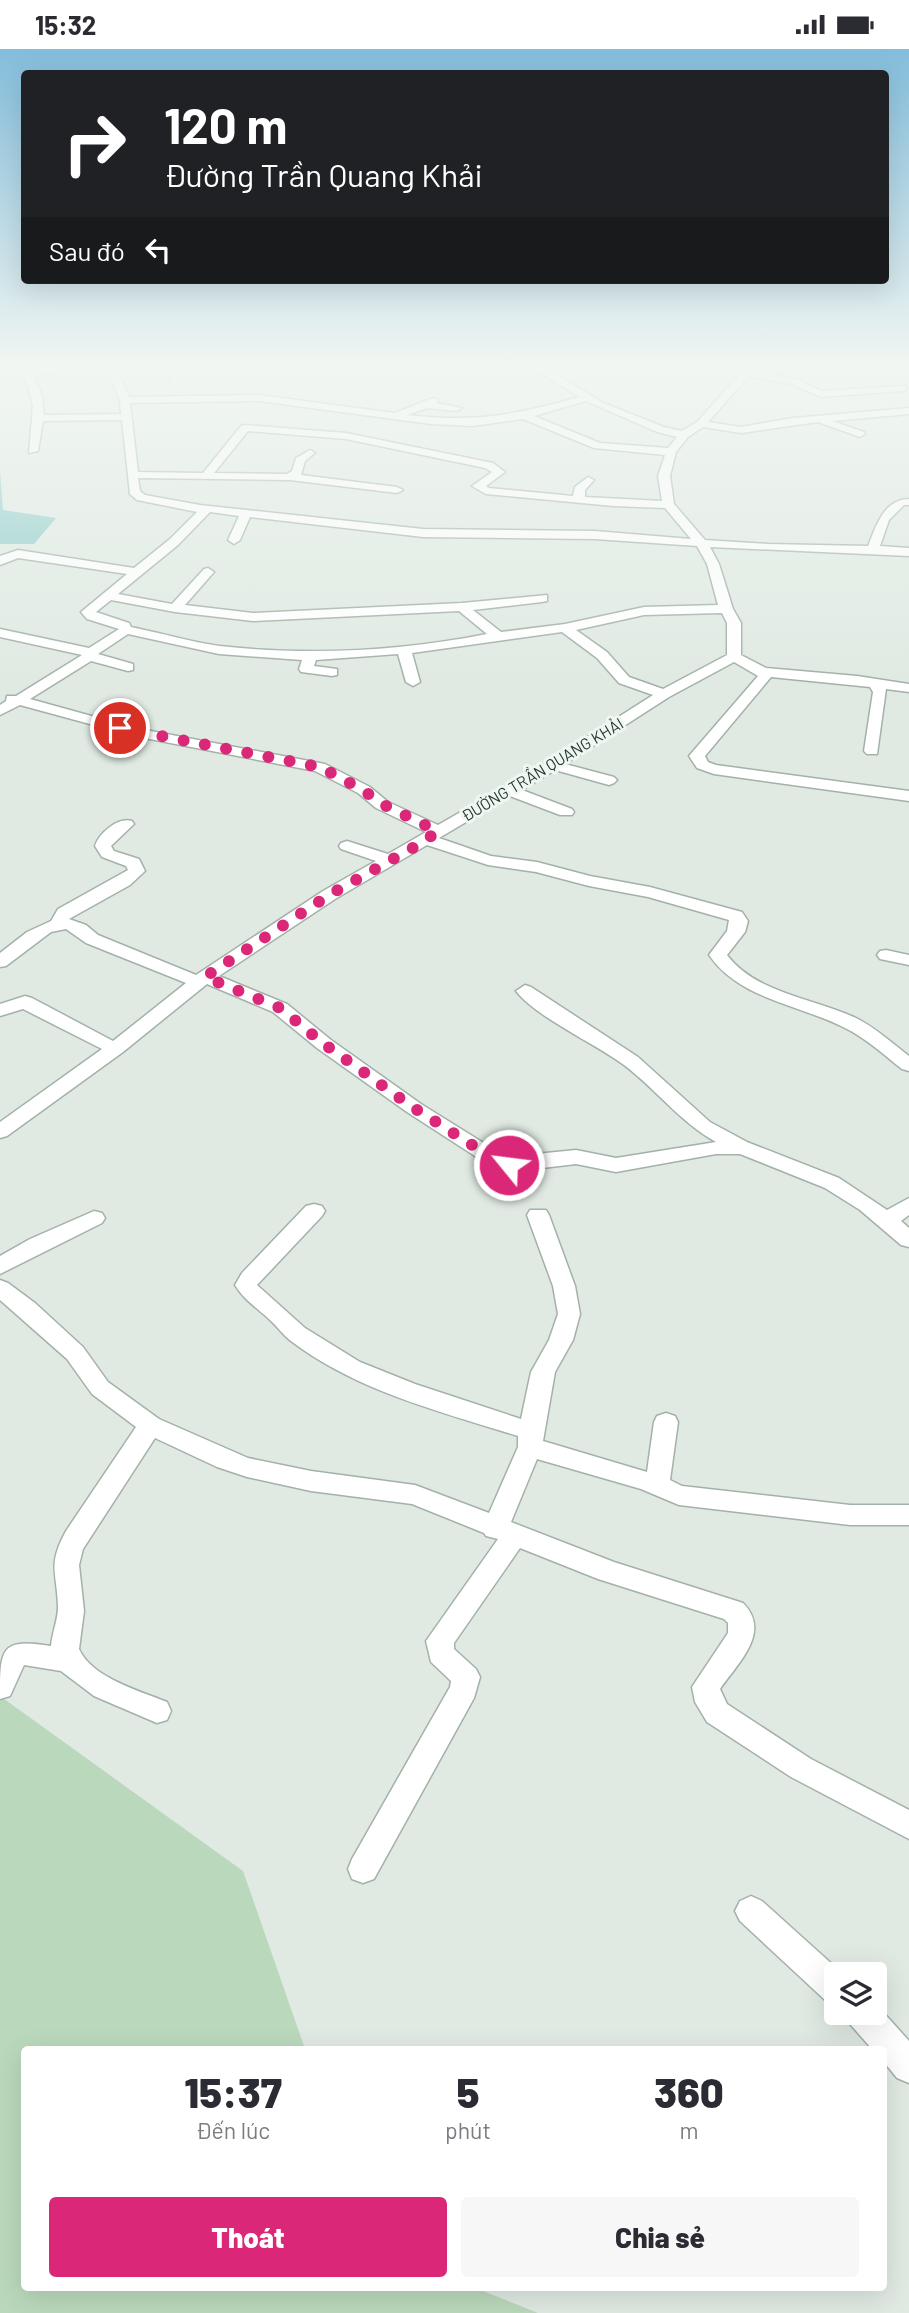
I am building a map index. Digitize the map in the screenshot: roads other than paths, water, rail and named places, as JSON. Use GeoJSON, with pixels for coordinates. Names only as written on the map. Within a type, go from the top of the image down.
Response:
{"type":"FeatureCollection","features":[{"type":"Feature","properties":{"kind":"street"},"geometry":{"type":"LineString","coordinates":[[131,470],[134,492],[141,498],[203,508],[423,533],[700,541],[768,548],[909,552]]}},
{"type":"Feature","properties":{"kind":"street"},"geometry":{"type":"LineString","coordinates":[[205,477],[211,470]]}},
{"type":"Feature","properties":{"kind":"street"},"geometry":{"type":"LineString","coordinates":[[292,477],[298,470]]}},
{"type":"Feature","properties":{"kind":"street"},"geometry":{"type":"LineString","coordinates":[[496,470],[499,472],[478,486],[481,490],[579,500],[668,505]]}},
{"type":"Feature","properties":{"kind":"street"},"geometry":{"type":"LineString","coordinates":[[666,470],[664,476],[668,505],[700,541],[713,564],[726,609],[734,623],[734,657],[763,672],[857,680],[909,688]]}},
{"type":"Feature","properties":{"kind":"street"},"geometry":{"type":"LineString","coordinates":[[132,475],[292,477],[397,490]]}},
{"type":"Feature","properties":{"kind":"street"},"geometry":{"type":"LineString","coordinates":[[579,500],[579,489],[589,480]]}},
{"type":"Feature","properties":{"kind":"street"},"geometry":{"type":"LineString","coordinates":[[873,549],[884,519],[901,502],[909,502]]}},
{"type":"Feature","properties":{"kind":"street"},"geometry":{"type":"LineString","coordinates":[[203,508],[205,513],[88,612],[92,616],[124,626],[126,630],[219,650],[310,656],[446,646],[498,636],[565,628],[644,611],[726,609]]}},
{"type":"Feature","properties":{"kind":"street"},"geometry":{"type":"LineString","coordinates":[[233,540],[246,512]]}},
{"type":"Feature","properties":{"kind":"street"},"geometry":{"type":"LineString","coordinates":[[541,550],[543,535]]}},
{"type":"Feature","properties":{"kind":"street"},"geometry":{"type":"LineString","coordinates":[[0,561],[18,554],[136,572]]}},
{"type":"Feature","properties":{"kind":"street"},"geometry":{"type":"LineString","coordinates":[[175,608],[208,572]]}},
{"type":"Feature","properties":{"kind":"street"},"geometry":{"type":"LineString","coordinates":[[110,596],[175,608],[265,617],[462,607],[542,598]]}},
{"type":"Feature","properties":{"kind":"street"},"geometry":{"type":"LineString","coordinates":[[462,607],[498,636]]}},
{"type":"Feature","properties":{"kind":"street"},"geometry":{"type":"LineString","coordinates":[[565,628],[603,655],[624,680],[664,694]]}},
{"type":"Feature","properties":{"kind":"street"},"geometry":{"type":"LineString","coordinates":[[0,711],[126,630]]}},
{"type":"Feature","properties":{"kind":"street"},"geometry":{"type":"LineString","coordinates":[[0,633],[128,667]]}},
{"type":"Feature","properties":{"kind":"street"},"geometry":{"type":"LineString","coordinates":[[404,650],[413,682]]}},
{"type":"Feature","properties":{"kind":"street"},"geometry":{"type":"LineString","coordinates":[[310,656],[306,669],[331,672]]}},
{"type":"Feature","properties":{"kind":"street","name":"ĐƯỜNG TRẦN QUANG KHẢI"},"geometry":{"type":"LineString","coordinates":[[0,1132],[116,1048],[201,979],[329,895],[554,765],[664,694],[734,657]]}},
{"type":"Feature","properties":{"kind":"street"},"geometry":{"type":"LineString","coordinates":[[763,672],[765,676],[697,756],[702,765],[714,769],[909,796]]}},
{"type":"Feature","properties":{"kind":"street"},"geometry":{"type":"LineString","coordinates":[[872,751],[880,692],[876,684]]}},
{"type":"Feature","properties":{"kind":"street"},"geometry":{"type":"LineString","coordinates":[[0,696],[134,731],[320,767],[363,790],[431,836],[488,860],[537,867],[589,881],[649,891],[736,916],[739,921],[736,932],[718,955],[729,972],[747,982],[851,1023],[909,1065]]}},
{"type":"Feature","properties":{"kind":"street"},"geometry":{"type":"LineString","coordinates":[[554,765],[609,781]]}},
{"type":"Feature","properties":{"kind":"street"},"geometry":{"type":"LineString","coordinates":[[508,790],[566,812]]}},
{"type":"Feature","properties":{"kind":"street"},"geometry":{"type":"LineString","coordinates":[[59,922],[64,913],[109,890],[137,871],[133,863],[108,854],[103,846],[104,840],[126,824]]}},
{"type":"Feature","properties":{"kind":"street"},"geometry":{"type":"LineString","coordinates":[[347,846],[390,860]]}},
{"type":"Feature","properties":{"kind":"street"},"geometry":{"type":"LineString","coordinates":[[0,962],[51,925],[59,922],[70,923],[92,939],[280,1008],[324,1044],[414,1108],[499,1162],[509,1165],[576,1157],[616,1165],[716,1148],[742,1147]]}},
{"type":"Feature","properties":{"kind":"street"},"geometry":{"type":"LineString","coordinates":[[886,955],[909,960]]}},
{"type":"Feature","properties":{"kind":"street"},"geometry":{"type":"LineString","coordinates":[[525,991],[631,1061],[703,1126],[742,1147],[832,1183],[868,1205],[909,1240]]}},
{"type":"Feature","properties":{"kind":"street"},"geometry":{"type":"LineString","coordinates":[[0,1010],[25,1002],[99,1042],[116,1048]]}},
{"type":"Feature","properties":{"kind":"street"},"geometry":{"type":"LineString","coordinates":[[885,1221],[909,1205]]}},
{"type":"Feature","properties":{"kind":"street"},"geometry":{"type":"LineString","coordinates":[[314,1211],[246,1285],[251,1294],[279,1315],[297,1334],[319,1350],[380,1383],[521,1428],[531,1438],[576,1459],[679,1495],[850,1515],[909,1515]]}},
{"type":"Feature","properties":{"kind":"street"},"geometry":{"type":"LineString","coordinates":[[363,1869],[464,1689],[466,1677],[441,1654],[440,1641],[505,1532],[531,1438],[543,1372],[561,1340],[569,1314],[565,1286],[538,1215]]}},
{"type":"Feature","properties":{"kind":"street"},"geometry":{"type":"LineString","coordinates":[[0,1266],[38,1244],[94,1218]]}},
{"type":"Feature","properties":{"kind":"street"},"geometry":{"type":"LineString","coordinates":[[0,1288],[75,1353],[100,1388],[150,1425],[247,1467],[311,1481],[415,1495],[607,1571],[733,1611],[741,1619],[742,1635],[706,1687],[709,1702],[717,1713],[801,1768],[909,1825]]}},
{"type":"Feature","properties":{"kind":"street"},"geometry":{"type":"LineString","coordinates":[[657,1486],[666,1422]]}},
{"type":"Feature","properties":{"kind":"street"},"geometry":{"type":"LineString","coordinates":[[150,1425],[65,1557],[72,1609],[65,1648],[69,1660],[82,1674],[157,1711]]}},
{"type":"Feature","properties":{"kind":"street"},"geometry":{"type":"LineString","coordinates":[[0,1687],[14,1657],[20,1653],[69,1660]]}},
{"type":"Feature","properties":{"kind":"street"},"geometry":{"type":"LineString","coordinates":[[751,1911],[824,1978]]}},
{"type":"Feature","properties":{"kind":"street"},"geometry":{"type":"LineString","coordinates":[[873,2025],[909,2066]]}},
{"type":"Feature","properties":{"kind":"water"},"geometry":{"type":"Polygon","coordinates":[[[0,471],[3,510],[56,518],[34,544],[0,544],[0,471]]]}}]}
